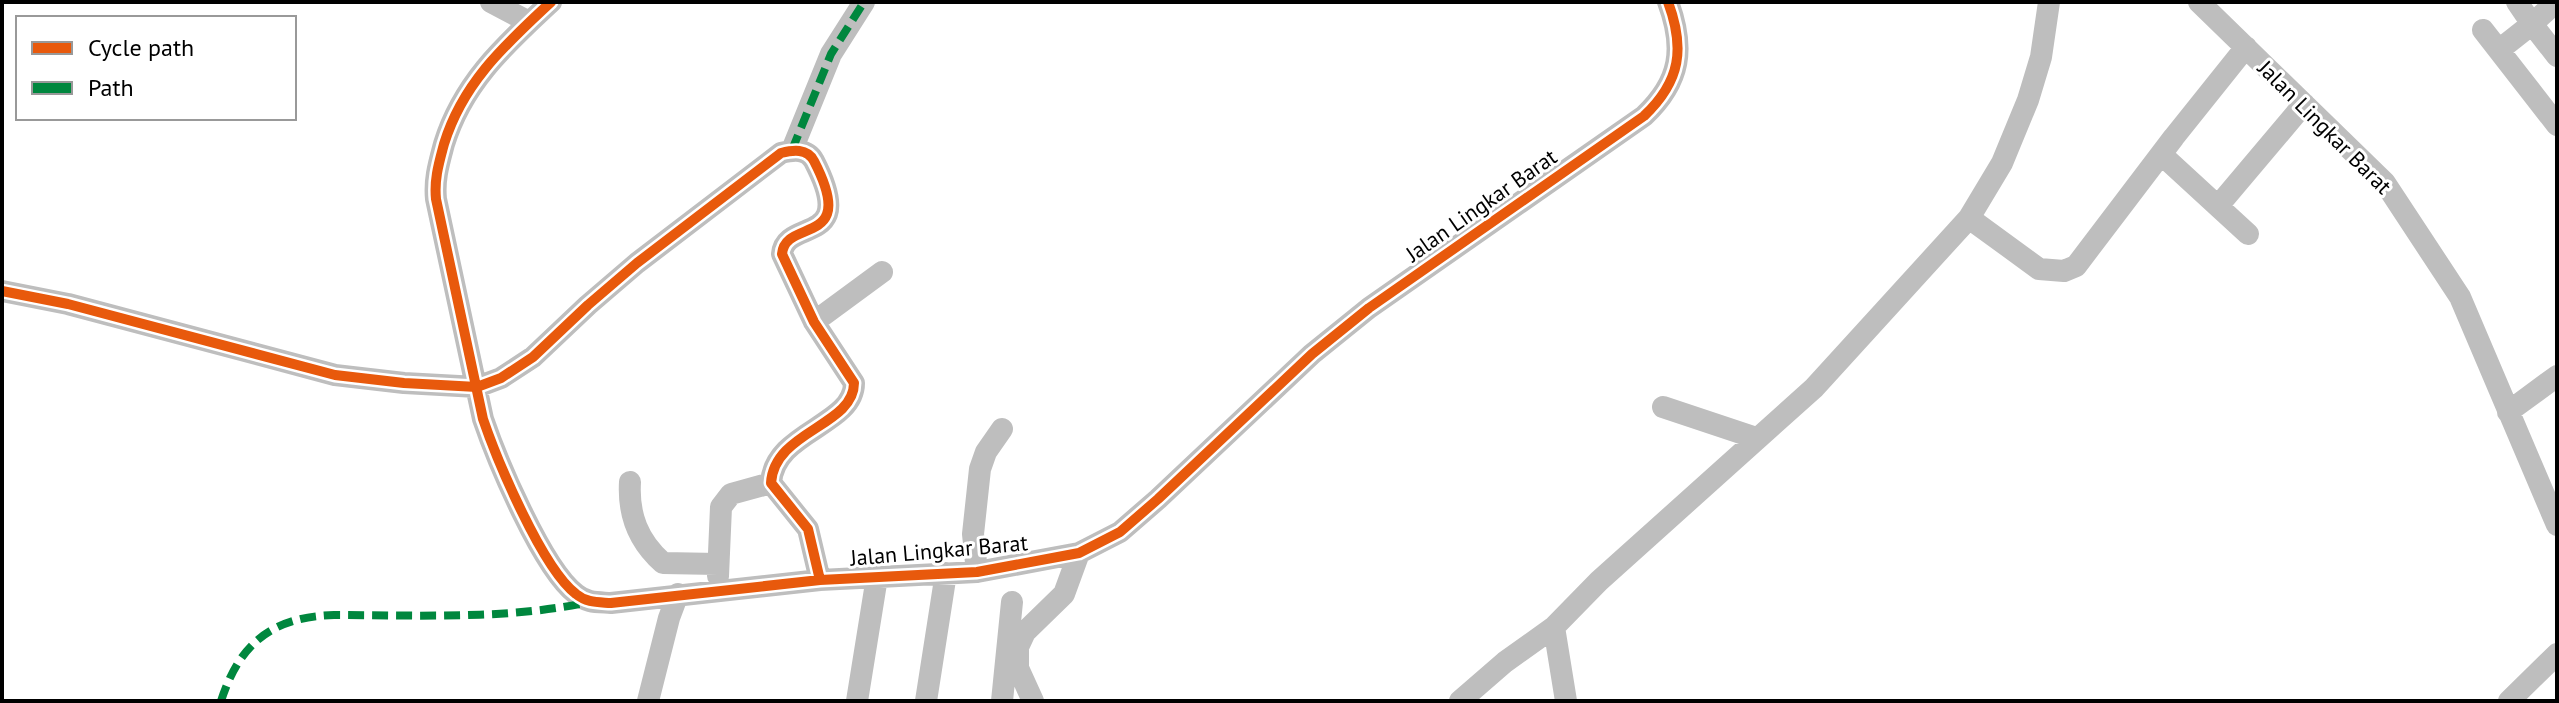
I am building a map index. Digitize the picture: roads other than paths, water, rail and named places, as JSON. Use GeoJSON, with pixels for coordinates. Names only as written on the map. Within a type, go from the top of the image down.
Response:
{"type":"FeatureCollection","features":[{"type":"Feature","properties":{"kind":"street"},"geometry":{"type":"LineString","coordinates":[[491,2],[529,22]]}},
{"type":"Feature","properties":{"kind":"street","name":"Jalan Lingkar Barat"},"geometry":{"type":"LineString","coordinates":[[551,2],[494,55],[475,78],[458,108],[447,137],[435,184],[442,236],[483,419],[494,449],[549,561],[576,594],[590,602],[611,603],[820,580],[977,572],[1079,553],[1120,532],[1312,354],[1357,317],[1656,105],[1678,59],[1679,41],[1668,2]]}},
{"type":"Feature","properties":{"kind":"street"},"geometry":{"type":"LineString","coordinates":[[792,150],[831,54],[864,2]]}},
{"type":"Feature","properties":{"kind":"street"},"geometry":{"type":"LineString","coordinates":[[1460,701],[1505,662],[1554,627],[1599,581],[1814,388],[1969,218],[2002,163],[2028,100],[2041,57],[2049,2]]}},
{"type":"Feature","properties":{"kind":"street"},"geometry":{"type":"LineString","coordinates":[[2517,2],[2557,56]]}},
{"type":"Feature","properties":{"kind":"street"},"geometry":{"type":"LineString","coordinates":[[2499,50],[2556,2]]}},
{"type":"Feature","properties":{"kind":"street","name":"Jalan Lingkar Barat"},"geometry":{"type":"LineString","coordinates":[[2201,3],[2385,183],[2460,297],[2557,525]]}},
{"type":"Feature","properties":{"kind":"street"},"geometry":{"type":"LineString","coordinates":[[2483,30],[2557,125]]}},
{"type":"Feature","properties":{"kind":"street"},"geometry":{"type":"LineString","coordinates":[[1969,218],[2039,269],[2064,271],[2076,266],[2246,47]]}},
{"type":"Feature","properties":{"kind":"street"},"geometry":{"type":"LineString","coordinates":[[2218,206],[2304,104]]}},
{"type":"Feature","properties":{"kind":"street"},"geometry":{"type":"LineString","coordinates":[[2,291],[68,304],[335,375],[477,387],[501,378],[533,357],[637,263],[781,153],[802,151],[812,156],[830,196],[827,217],[787,242],[783,247],[784,262],[814,322],[854,383],[852,398],[780,455],[772,468],[771,483],[808,529],[820,580]]}},
{"type":"Feature","properties":{"kind":"street"},"geometry":{"type":"LineString","coordinates":[[2162,155],[2248,234]]}},
{"type":"Feature","properties":{"kind":"street"},"geometry":{"type":"LineString","coordinates":[[814,322],[882,272]]}},
{"type":"Feature","properties":{"kind":"street"},"geometry":{"type":"LineString","coordinates":[[2508,412],[2557,376]]}},
{"type":"Feature","properties":{"kind":"street"},"geometry":{"type":"LineString","coordinates":[[1663,407],[1756,438]]}},
{"type":"Feature","properties":{"kind":"street"},"geometry":{"type":"LineString","coordinates":[[977,572],[973,534],[980,469],[986,452],[1002,429]]}},
{"type":"Feature","properties":{"kind":"street"},"geometry":{"type":"LineString","coordinates":[[630,482],[631,513],[639,535],[651,552],[663,563],[718,564]]}},
{"type":"Feature","properties":{"kind":"street"},"geometry":{"type":"LineString","coordinates":[[718,589],[721,507],[731,494],[771,483]]}},
{"type":"Feature","properties":{"kind":"street"},"geometry":{"type":"LineString","coordinates":[[1033,701],[1018,668],[1016,655],[1025,632],[1064,594],[1079,553]]}},
{"type":"Feature","properties":{"kind":"street"},"geometry":{"type":"LineString","coordinates":[[1000,568],[1025,632]]}},
{"type":"Feature","properties":{"kind":"street"},"geometry":{"type":"LineString","coordinates":[[926,701],[946,573]]}},
{"type":"Feature","properties":{"kind":"street"},"geometry":{"type":"LineString","coordinates":[[857,701],[877,577]]}},
{"type":"Feature","properties":{"kind":"street"},"geometry":{"type":"LineString","coordinates":[[648,701],[678,594]]}},
{"type":"Feature","properties":{"kind":"street"},"geometry":{"type":"LineString","coordinates":[[1002,701],[1012,602]]}},
{"type":"Feature","properties":{"kind":"street"},"geometry":{"type":"LineString","coordinates":[[1554,627],[1566,701]]}},
{"type":"Feature","properties":{"kind":"street"},"geometry":{"type":"LineString","coordinates":[[2509,701],[2557,654]]}}]}
